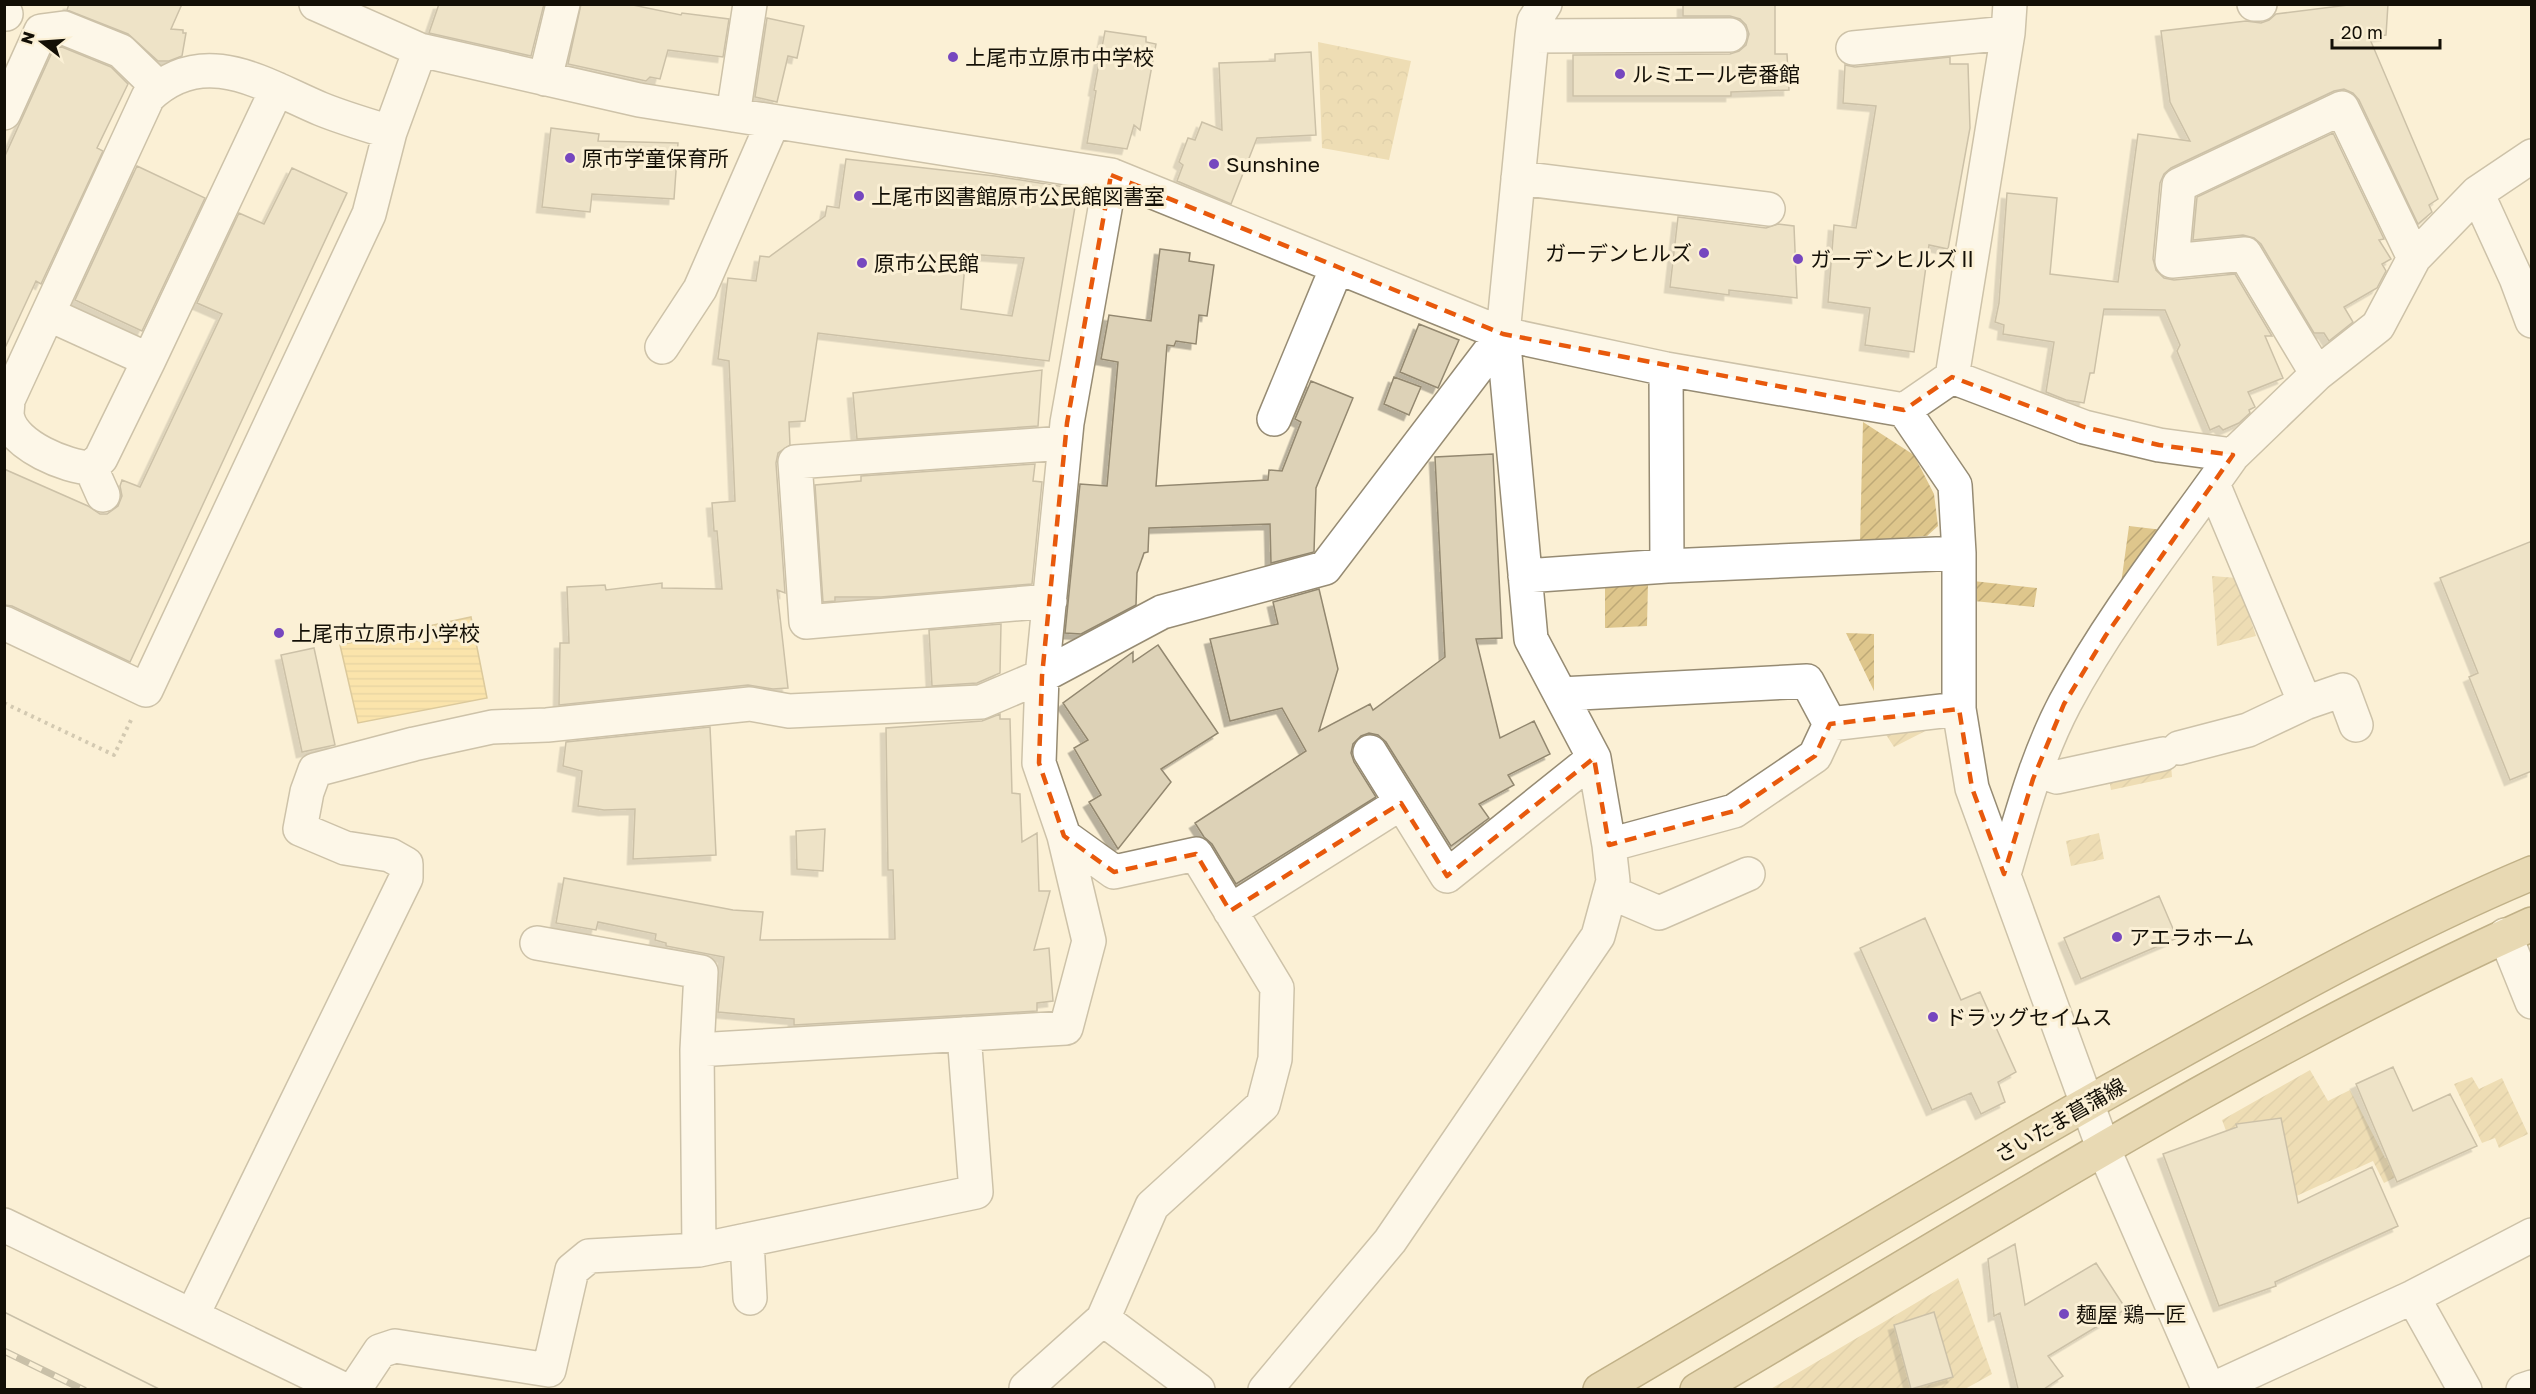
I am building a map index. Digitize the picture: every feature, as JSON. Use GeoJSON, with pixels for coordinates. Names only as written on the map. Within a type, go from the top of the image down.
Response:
{"type":"FeatureCollection","features":[{"type":"Feature","properties":{"kind":"main road","name":"さいたま菖蒲線"},"geometry":{"type":"LineString","coordinates":[[1599,1389],[2087,1103],[2330,968],[2486,891],[2532,873]]}},
{"type":"Feature","properties":{"kind":"main road"},"geometry":{"type":"LineString","coordinates":[[1697,1389],[2104,1150],[2348,1011],[2518,929]]}},
{"type":"Feature","properties":{"kind":"street"},"geometry":{"type":"LineString","coordinates":[[316,4],[420,50],[639,100],[1111,175],[1503,334],[1666,369],[1904,410],[1952,377],[2009,19],[1852,48]]}},
{"type":"Feature","properties":{"kind":"street"},"geometry":{"type":"LineString","coordinates":[[545,79],[563,4]]}},
{"type":"Feature","properties":{"kind":"street"},"geometry":{"type":"LineString","coordinates":[[733,115],[750,4]]}},
{"type":"Feature","properties":{"kind":"street"},"geometry":{"type":"LineString","coordinates":[[1265,1389],[1390,1241],[1598,936],[1613,881],[1594,758],[1531,639],[1503,334],[1532,36],[1534,21],[1545,4]]}},
{"type":"Feature","properties":{"kind":"street"},"geometry":{"type":"LineString","coordinates":[[2254,4],[2260,4]]}},
{"type":"Feature","properties":{"kind":"street"},"geometry":{"type":"LineString","coordinates":[[4,113],[41,31],[64,28],[121,51],[158,87]]}},
{"type":"Feature","properties":{"kind":"street"},"geometry":{"type":"LineString","coordinates":[[1532,36],[1730,35]]}},
{"type":"Feature","properties":{"kind":"street"},"geometry":{"type":"LineString","coordinates":[[4,623],[146,690],[369,214],[390,132],[420,50]]}},
{"type":"Feature","properties":{"kind":"street"},"geometry":{"type":"LineString","coordinates":[[277,89],[101,458],[97,481],[76,468],[31,448],[15,432],[8,419],[8,400],[148,97],[158,87],[177,77],[214,70],[232,72],[277,89],[323,110],[390,132]]}},
{"type":"Feature","properties":{"kind":"street"},"geometry":{"type":"LineString","coordinates":[[2317,374],[2245,254],[2172,261],[2179,185],[2342,108],[2414,258]]}},
{"type":"Feature","properties":{"kind":"street"},"geometry":{"type":"LineString","coordinates":[[662,347],[700,289],[773,122]]}},
{"type":"Feature","properties":{"kind":"street"},"geometry":{"type":"LineString","coordinates":[[2004,874],[2036,770],[2064,704],[2106,635],[2233,455],[2317,374],[2378,326],[2414,258],[2477,193],[2532,156]]}},
{"type":"Feature","properties":{"kind":"street"},"geometry":{"type":"LineString","coordinates":[[697,1050],[1066,1028],[1089,941],[1064,836],[1040,763],[1042,676],[1065,443],[1111,175]]}},
{"type":"Feature","properties":{"kind":"street"},"geometry":{"type":"LineString","coordinates":[[1518,178],[1768,209]]}},
{"type":"Feature","properties":{"kind":"street"},"geometry":{"type":"LineString","coordinates":[[2477,193],[2516,278],[2532,321]]}},
{"type":"Feature","properties":{"kind":"street"},"geometry":{"type":"LineString","coordinates":[[1274,419],[1337,267]]}},
{"type":"Feature","properties":{"kind":"street"},"geometry":{"type":"LineString","coordinates":[[48,314],[149,360]]}},
{"type":"Feature","properties":{"kind":"street"},"geometry":{"type":"LineString","coordinates":[[192,1316],[406,878],[406,864],[390,855],[345,848],[300,829],[307,792],[315,770],[414,744],[492,727],[579,722],[750,704],[789,711],[981,702],[1042,676],[1162,612],[1325,568],[1503,334]]}},
{"type":"Feature","properties":{"kind":"street"},"geometry":{"type":"LineString","coordinates":[[1666,369],[1667,566]]}},
{"type":"Feature","properties":{"kind":"street"},"geometry":{"type":"LineString","coordinates":[[1952,377],[2084,427],[2159,445],[2233,455]]}},
{"type":"Feature","properties":{"kind":"street"},"geometry":{"type":"LineString","coordinates":[[1904,410],[1955,484],[1959,553],[1959,709],[1971,788],[2104,1150],[2210,1389],[2413,1297],[2532,1235]]}},
{"type":"Feature","properties":{"kind":"street"},"geometry":{"type":"LineString","coordinates":[[1050,601],[806,622],[795,462],[1065,443]]}},
{"type":"Feature","properties":{"kind":"street"},"geometry":{"type":"LineString","coordinates":[[2213,484],[2305,702]]}},
{"type":"Feature","properties":{"kind":"street"},"geometry":{"type":"LineString","coordinates":[[1525,576],[1667,566],[1959,553]]}},
{"type":"Feature","properties":{"kind":"street"},"geometry":{"type":"LineString","coordinates":[[1561,694],[1807,681],[1830,724]]}},
{"type":"Feature","properties":{"kind":"street"},"geometry":{"type":"LineString","coordinates":[[2036,770],[2057,777],[2171,751],[2248,730],[2305,702],[2343,690],[2356,725]]}},
{"type":"Feature","properties":{"kind":"street"},"geometry":{"type":"LineString","coordinates":[[1830,724],[1959,709]]}},
{"type":"Feature","properties":{"kind":"street"},"geometry":{"type":"LineString","coordinates":[[1609,845],[1734,811],[1815,756],[1830,724]]}},
{"type":"Feature","properties":{"kind":"street"},"geometry":{"type":"LineString","coordinates":[[1370,752],[1447,876],[1594,758]]}},
{"type":"Feature","properties":{"kind":"street"},"geometry":{"type":"LineString","coordinates":[[1230,911],[1401,803]]}},
{"type":"Feature","properties":{"kind":"street"},"geometry":{"type":"LineString","coordinates":[[1028,1389],[1026,1388],[1103,1319],[1152,1206],[1263,1105],[1275,1059],[1277,988],[1196,854],[1114,872],[1064,836]]}},
{"type":"Feature","properties":{"kind":"street"},"geometry":{"type":"LineString","coordinates":[[1610,892],[1659,913],[1748,874]]}},
{"type":"Feature","properties":{"kind":"street"},"geometry":{"type":"LineString","coordinates":[[2518,929],[2532,1002]]}},
{"type":"Feature","properties":{"kind":"street"},"geometry":{"type":"LineString","coordinates":[[537,943],[701,972],[697,1050],[699,1250]]}},
{"type":"Feature","properties":{"kind":"street"},"geometry":{"type":"LineString","coordinates":[[354,1389],[380,1351],[395,1346],[549,1370],[572,1270],[589,1256],[699,1250],[976,1192],[964,1034]]}},
{"type":"Feature","properties":{"kind":"street"},"geometry":{"type":"LineString","coordinates":[[4,1225],[345,1389]]}},
{"type":"Feature","properties":{"kind":"street"},"geometry":{"type":"LineString","coordinates":[[747,1240],[750,1298]]}},
{"type":"Feature","properties":{"kind":"street"},"geometry":{"type":"LineString","coordinates":[[2413,1297],[2465,1389]]}},
{"type":"Feature","properties":{"kind":"street"},"geometry":{"type":"LineString","coordinates":[[1103,1319],[1198,1389]]}},
{"type":"Feature","properties":{"kind":"street"},"geometry":{"type":"LineString","coordinates":[[2523,1389],[2532,1387]]}},
{"type":"Feature","properties":{"kind":"path"},"geometry":{"type":"LineString","coordinates":[[4,703],[114,755]]}},
{"type":"Feature","properties":{"kind":"highlighted area"},"geometry":{"type":"Polygon","coordinates":[[[1111,175],[1503,334],[1904,410],[1952,377],[2084,427],[2159,445],[2233,455],[2106,635],[2064,704],[2033,779],[2004,874],[1972,788],[1959,709],[1830,724],[1815,756],[1734,811],[1609,845],[1594,758],[1447,876],[1401,803],[1230,911],[1196,854],[1114,872],[1064,836],[1039,763],[1042,676],[1067,423],[1111,175]]]}},
{"type":"Feature","properties":{"kind":"green space"},"geometry":{"type":"Polygon","coordinates":[[[1318,42],[1411,61],[1389,160],[1322,148],[1318,42]]]}},
{"type":"Feature","properties":{"kind":"green space"},"geometry":{"type":"Polygon","coordinates":[[[1863,422],[1914,455],[1934,494],[1938,526],[1927,536],[1860,541],[1863,422]]]}},
{"type":"Feature","properties":{"kind":"green space"},"geometry":{"type":"Polygon","coordinates":[[[2129,526],[2163,530],[2120,591],[2129,526]]]}},
{"type":"Feature","properties":{"kind":"green space"},"geometry":{"type":"Polygon","coordinates":[[[2212,576],[2237,578],[2256,636],[2217,646],[2212,576]]]}},
{"type":"Feature","properties":{"kind":"green space"},"geometry":{"type":"Polygon","coordinates":[[[1973,581],[2037,588],[2034,607],[1974,601],[1973,581]]]}},
{"type":"Feature","properties":{"kind":"green space"},"geometry":{"type":"Polygon","coordinates":[[[1605,583],[1648,583],[1647,626],[1605,628],[1605,583]]]}},
{"type":"Feature","properties":{"kind":"green space"},"geometry":{"type":"Polygon","coordinates":[[[1846,633],[1874,634],[1874,691],[1846,633]]]}},
{"type":"Feature","properties":{"kind":"green space"},"geometry":{"type":"Polygon","coordinates":[[[1939,724],[1894,747],[1883,730],[1939,724]]]}},
{"type":"Feature","properties":{"kind":"green space"},"geometry":{"type":"Polygon","coordinates":[[[2171,765],[2172,777],[2111,790],[2109,779],[2171,765]]]}},
{"type":"Feature","properties":{"kind":"green space"},"geometry":{"type":"Polygon","coordinates":[[[2099,833],[2104,859],[2071,866],[2066,841],[2099,833]]]}},
{"type":"Feature","properties":{"kind":"green space"},"geometry":{"type":"Polygon","coordinates":[[[2310,1070],[2328,1101],[2350,1090],[2385,1158],[2399,1154],[2406,1172],[2384,1183],[2373,1161],[2257,1214],[2222,1120],[2310,1070]]]}},
{"type":"Feature","properties":{"kind":"green space"},"geometry":{"type":"Polygon","coordinates":[[[2472,1077],[2479,1089],[2502,1078],[2528,1134],[2499,1148],[2495,1138],[2482,1143],[2454,1084],[2472,1077]]]}},
{"type":"Feature","properties":{"kind":"green space"},"geometry":{"type":"Polygon","coordinates":[[[1958,1278],[1992,1374],[1965,1389],[1769,1390],[1958,1278]]]}},
{"type":"Feature","properties":{"kind":"shaded area"},"geometry":{"type":"Polygon","coordinates":[[[471,617],[487,698],[358,723],[340,645],[471,617]]]}},
{"type":"Feature","properties":{"kind":"building"},"geometry":{"type":"Polygon","coordinates":[[[69,4],[182,4],[171,29],[183,30],[183,33],[186,33],[182,56],[169,61],[158,61],[128,34],[67,10],[69,4]]]}},
{"type":"Feature","properties":{"kind":"building"},"geometry":{"type":"Polygon","coordinates":[[[439,4],[544,4],[531,56],[429,33],[439,4]]]}},
{"type":"Feature","properties":{"kind":"building"},"geometry":{"type":"Polygon","coordinates":[[[581,4],[628,4],[681,15],[682,13],[729,19],[723,57],[668,50],[660,79],[650,77],[646,81],[568,64],[581,4]]]}},
{"type":"Feature","properties":{"kind":"building"},"geometry":{"type":"Polygon","coordinates":[[[1683,4],[1775,4],[1775,54],[1787,54],[1789,90],[1731,92],[1731,96],[1573,96],[1573,55],[1730,54],[1746,45],[1749,34],[1746,25],[1740,19],[1730,16],[1683,16],[1683,4]]]}},
{"type":"Feature","properties":{"kind":"building"},"geometry":{"type":"Polygon","coordinates":[[[2356,4],[2388,4],[2386,35],[2369,37],[2438,199],[2429,205],[2432,212],[2418,224],[2359,100],[2353,93],[2344,89],[2334,91],[2171,168],[2164,174],[2160,183],[2153,259],[2156,270],[2164,278],[2174,280],[2235,274],[2272,336],[2265,336],[2283,378],[2248,392],[2255,407],[2249,410],[2250,413],[2239,423],[2223,430],[2219,426],[2210,430],[2177,351],[2180,345],[2165,310],[2104,309],[2094,373],[2090,373],[2084,403],[2066,400],[2046,392],[2054,342],[2003,334],[2004,325],[1995,322],[1999,303],[2007,193],[2057,198],[2050,274],[2118,282],[2138,134],[2190,141],[2170,102],[2161,31],[2246,21],[2261,23],[2276,14],[2356,4]]]}},
{"type":"Feature","properties":{"kind":"building"},"geometry":{"type":"Polygon","coordinates":[[[767,18],[804,26],[797,58],[788,56],[777,102],[755,97],[767,18]]]}},
{"type":"Feature","properties":{"kind":"building"},"geometry":{"type":"Polygon","coordinates":[[[1105,31],[1146,37],[1146,42],[1156,44],[1140,130],[1134,125],[1127,149],[1087,143],[1105,31]]]}},
{"type":"Feature","properties":{"kind":"building"},"geometry":{"type":"Polygon","coordinates":[[[62,47],[111,67],[128,84],[97,148],[103,151],[41,284],[36,281],[4,350],[4,158],[54,48],[62,47]]]}},
{"type":"Feature","properties":{"kind":"building"},"geometry":{"type":"Polygon","coordinates":[[[1311,52],[1316,135],[1257,138],[1231,204],[1177,181],[1183,165],[1179,162],[1188,138],[1195,140],[1202,122],[1222,130],[1219,63],[1275,61],[1275,54],[1311,52]]]}},
{"type":"Feature","properties":{"kind":"building"},"geometry":{"type":"Polygon","coordinates":[[[1950,57],[1950,64],[1968,64],[1970,128],[1948,249],[1929,245],[1914,352],[1865,345],[1870,308],[1828,302],[1834,225],[1856,228],[1876,106],[1843,103],[1845,65],[1855,67],[1950,57]]]}},
{"type":"Feature","properties":{"kind":"building"},"geometry":{"type":"Polygon","coordinates":[[[551,128],[599,134],[598,141],[678,143],[674,199],[592,194],[590,212],[542,207],[551,128]]]}},
{"type":"Feature","properties":{"kind":"building"},"geometry":{"type":"Polygon","coordinates":[[[2333,133],[2384,239],[2379,240],[2391,259],[2382,264],[2386,271],[2377,288],[2344,307],[2353,322],[2329,341],[2324,333],[2314,333],[2261,244],[2254,238],[2243,235],[2193,240],[2197,197],[2333,133]]]}},
{"type":"Feature","properties":{"kind":"building"},"geometry":{"type":"Polygon","coordinates":[[[846,159],[995,176],[1078,189],[1049,361],[818,333],[805,421],[789,422],[790,445],[778,453],[776,463],[785,593],[777,590],[788,688],[773,689],[748,685],[559,705],[560,643],[569,643],[567,587],[605,585],[606,590],[662,583],[662,588],[722,589],[712,503],[735,501],[729,361],[718,359],[728,278],[756,281],[760,256],[769,257],[825,216],[827,206],[839,208],[846,159]],[[966,254],[961,309],[1012,316],[1024,258],[966,254]]]}},
{"type":"Feature","properties":{"kind":"building"},"geometry":{"type":"Polygon","coordinates":[[[137,166],[205,198],[142,331],[75,300],[137,166]]]}},
{"type":"Feature","properties":{"kind":"building"},"geometry":{"type":"Polygon","coordinates":[[[292,168],[347,193],[130,662],[12,606],[4,605],[4,469],[88,506],[100,514],[107,514],[118,506],[122,496],[120,486],[122,480],[140,487],[222,314],[197,303],[239,213],[264,224],[292,168]]]}},
{"type":"Feature","properties":{"kind":"building"},"geometry":{"type":"Polygon","coordinates":[[[1678,217],[1766,228],[1778,224],[1794,226],[1797,298],[1729,290],[1729,295],[1670,287],[1678,217]]]}},
{"type":"Feature","properties":{"kind":"building"},"geometry":{"type":"Polygon","coordinates":[[[1160,249],[1190,253],[1189,261],[1214,265],[1207,316],[1199,315],[1196,344],[1176,341],[1174,346],[1167,345],[1156,486],[1268,480],[1269,470],[1282,471],[1301,422],[1295,419],[1311,381],[1353,398],[1316,488],[1314,552],[1271,563],[1270,524],[1149,528],[1148,552],[1144,553],[1137,573],[1136,605],[1081,634],[1065,633],[1080,484],[1107,486],[1118,362],[1101,359],[1109,315],[1151,321],[1160,249]]]}},
{"type":"Feature","properties":{"kind":"building"},"geometry":{"type":"Polygon","coordinates":[[[1419,324],[1459,340],[1438,388],[1400,372],[1419,324]]]}},
{"type":"Feature","properties":{"kind":"building"},"geometry":{"type":"Polygon","coordinates":[[[1042,370],[1038,426],[857,439],[853,393],[1042,370]]]}},
{"type":"Feature","properties":{"kind":"building"},"geometry":{"type":"Polygon","coordinates":[[[1394,377],[1421,387],[1409,415],[1384,404],[1394,377]]]}},
{"type":"Feature","properties":{"kind":"building"},"geometry":{"type":"Polygon","coordinates":[[[1493,454],[1502,638],[1476,639],[1500,738],[1534,721],[1550,754],[1508,775],[1514,785],[1479,804],[1489,818],[1451,846],[1386,742],[1378,735],[1369,733],[1361,736],[1353,744],[1351,753],[1354,762],[1376,797],[1236,884],[1212,844],[1204,837],[1195,823],[1306,751],[1282,708],[1230,721],[1210,639],[1278,624],[1273,602],[1319,589],[1338,669],[1319,731],[1370,704],[1373,710],[1445,657],[1435,457],[1493,454]]]}},
{"type":"Feature","properties":{"kind":"building"},"geometry":{"type":"Polygon","coordinates":[[[1035,464],[1033,481],[1042,482],[1032,584],[881,597],[835,597],[835,601],[823,602],[815,485],[861,481],[861,476],[1035,464]]]}},
{"type":"Feature","properties":{"kind":"building"},"geometry":{"type":"Polygon","coordinates":[[[2532,541],[2532,771],[2510,780],[2469,677],[2478,673],[2440,578],[2532,541]]]}},
{"type":"Feature","properties":{"kind":"building"},"geometry":{"type":"Polygon","coordinates":[[[1001,624],[1000,673],[977,683],[932,686],[929,630],[1001,624]]]}},
{"type":"Feature","properties":{"kind":"building"},"geometry":{"type":"Polygon","coordinates":[[[1158,645],[1218,733],[1161,769],[1171,782],[1118,849],[1089,802],[1101,795],[1074,748],[1088,740],[1063,703],[1133,652],[1133,662],[1158,645]]]}},
{"type":"Feature","properties":{"kind":"building"},"geometry":{"type":"Polygon","coordinates":[[[314,648],[335,745],[302,752],[281,655],[314,648]]]}},
{"type":"Feature","properties":{"kind":"building"},"geometry":{"type":"Polygon","coordinates":[[[1000,714],[1000,719],[1010,719],[1012,793],[1020,794],[1022,842],[1037,833],[1039,891],[1050,891],[1034,950],[1049,948],[1053,1001],[1037,1003],[1037,1011],[794,1025],[794,1019],[718,1012],[724,957],[666,946],[666,943],[655,940],[656,934],[598,922],[596,930],[556,923],[564,878],[733,910],[763,912],[760,940],[895,939],[893,870],[888,870],[886,728],[982,721],[1000,714]]]}},
{"type":"Feature","properties":{"kind":"building"},"geometry":{"type":"Polygon","coordinates":[[[710,727],[716,855],[633,859],[635,809],[604,810],[578,806],[582,771],[563,766],[566,742],[710,727]]]}},
{"type":"Feature","properties":{"kind":"building"},"geometry":{"type":"Polygon","coordinates":[[[825,829],[823,871],[797,869],[796,831],[825,829]]]}},
{"type":"Feature","properties":{"kind":"building"},"geometry":{"type":"Polygon","coordinates":[[[2159,896],[2177,938],[2081,979],[2064,938],[2159,896]]]}},
{"type":"Feature","properties":{"kind":"building"},"geometry":{"type":"Polygon","coordinates":[[[1925,918],[1961,1000],[1980,992],[2016,1072],[1998,1082],[2005,1102],[1981,1114],[1971,1093],[1932,1110],[1860,948],[1925,918]]]}},
{"type":"Feature","properties":{"kind":"building"},"geometry":{"type":"Polygon","coordinates":[[[2393,1067],[2413,1111],[2450,1094],[2477,1146],[2397,1182],[2356,1084],[2393,1067]]]}},
{"type":"Feature","properties":{"kind":"building"},"geometry":{"type":"Polygon","coordinates":[[[2281,1118],[2298,1203],[2372,1167],[2398,1226],[2275,1282],[2276,1286],[2219,1306],[2163,1154],[2237,1127],[2236,1124],[2281,1118]]]}},
{"type":"Feature","properties":{"kind":"building","name":"麺屋 鶏一匠"},"geometry":{"type":"Polygon","coordinates":[[[2015,1244],[2025,1305],[2096,1263],[2126,1309],[2048,1356],[2063,1376],[2044,1389],[2018,1389],[2000,1313],[1994,1316],[1988,1259],[2015,1244]]]}},
{"type":"Feature","properties":{"kind":"building"},"geometry":{"type":"Polygon","coordinates":[[[1934,1312],[1953,1377],[1911,1389],[1894,1325],[1934,1312]]]}},
{"type":"Feature","properties":{"kind":"tram line"},"geometry":{"type":"LineString","coordinates":[[4,1312],[161,1390]]}},
{"type":"Feature","properties":{"kind":"railway"},"geometry":{"type":"LineString","coordinates":[[4,1351],[84,1390]]}},
{"type":"Feature","properties":{"kind":"place","name":"上尾市立原市中学校"},"geometry":{"type":"Point","coordinates":[953,57]}},
{"type":"Feature","properties":{"kind":"place","name":"ルミエール壱番館"},"geometry":{"type":"Point","coordinates":[1620,74]}},
{"type":"Feature","properties":{"kind":"place","name":"原市学童保育所"},"geometry":{"type":"Point","coordinates":[570,158]}},
{"type":"Feature","properties":{"kind":"place","name":"Sunshine"},"geometry":{"type":"Point","coordinates":[1214,164]}},
{"type":"Feature","properties":{"kind":"place","name":"上尾市図書館原市公民館図書室"},"geometry":{"type":"Point","coordinates":[859,196]}},
{"type":"Feature","properties":{"kind":"place","name":"ガーデンヒルズ"},"geometry":{"type":"Point","coordinates":[1704,253]}},
{"type":"Feature","properties":{"kind":"place","name":"ガーデンヒルズⅡ"},"geometry":{"type":"Point","coordinates":[1798,259]}},
{"type":"Feature","properties":{"kind":"place","name":"原市公民館"},"geometry":{"type":"Point","coordinates":[862,263]}},
{"type":"Feature","properties":{"kind":"place","name":"上尾市立原市小学校"},"geometry":{"type":"Point","coordinates":[279,633]}},
{"type":"Feature","properties":{"kind":"place","name":"アエラホーム"},"geometry":{"type":"Point","coordinates":[2117,937]}},
{"type":"Feature","properties":{"kind":"place","name":"ドラッグセイムス"},"geometry":{"type":"Point","coordinates":[1933,1017]}},
{"type":"Feature","properties":{"kind":"place","name":"麺屋 鶏一匠"},"geometry":{"type":"Point","coordinates":[2064,1314]}}]}
